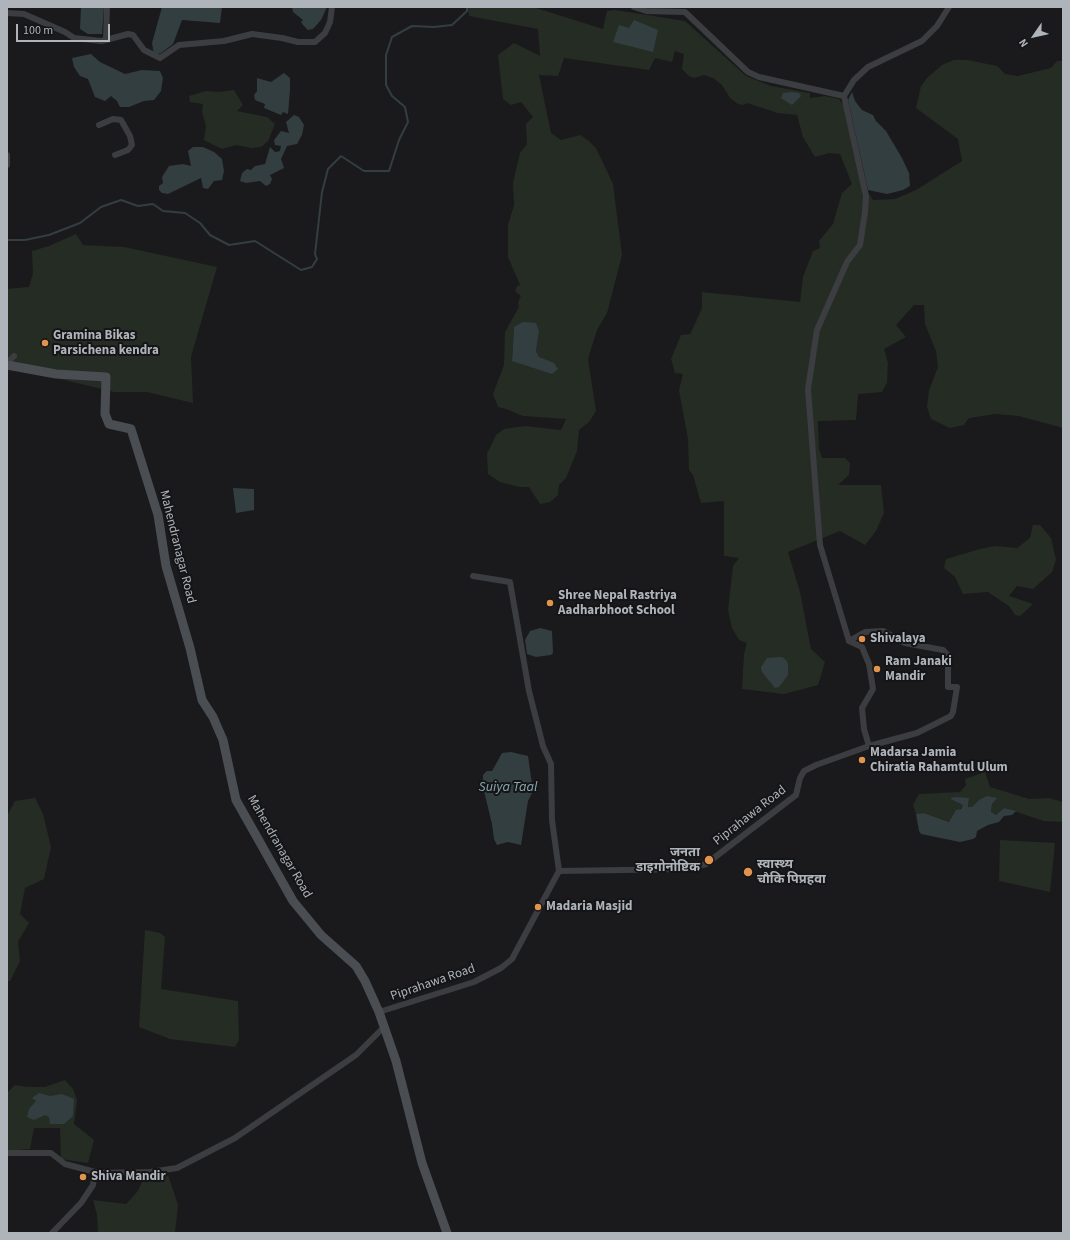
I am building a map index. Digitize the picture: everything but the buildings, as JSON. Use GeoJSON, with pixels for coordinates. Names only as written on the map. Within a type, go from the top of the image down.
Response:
{"type":"FeatureCollection","features":[{"type":"Feature","properties":{"kind":"street"},"geometry":{"type":"LineString","coordinates":[[106,40],[107,7]]}},
{"type":"Feature","properties":{"kind":"street"},"geometry":{"type":"LineString","coordinates":[[7,13],[24,14],[65,32],[74,38],[101,41],[128,34],[133,35],[144,50],[160,58],[179,45],[224,41],[252,34],[298,42],[315,42],[325,33],[330,22],[332,7]]}},
{"type":"Feature","properties":{"kind":"street"},"geometry":{"type":"LineString","coordinates":[[634,7],[646,11],[685,12],[748,72],[759,77],[844,96]]}},
{"type":"Feature","properties":{"kind":"street"},"geometry":{"type":"LineString","coordinates":[[849,641],[865,632],[883,631],[905,643],[943,650],[950,657],[948,668],[948,687],[957,687],[951,716],[917,733],[869,746],[864,729],[862,708],[873,689],[869,664],[862,647],[849,641],[820,545],[808,389],[817,330],[847,262],[860,245],[865,212],[866,196],[844,96],[854,80],[868,67],[922,41],[937,26],[949,7]]}},
{"type":"Feature","properties":{"kind":"street"},"geometry":{"type":"LineString","coordinates":[[99,125],[113,119],[121,120],[130,136],[132,145],[128,150],[115,155]]}},
{"type":"Feature","properties":{"kind":"street"},"geometry":{"type":"LineString","coordinates":[[7,155],[7,165]]}},
{"type":"Feature","properties":{"kind":"street"},"geometry":{"type":"LineString","coordinates":[[7,364],[14,356]]}},
{"type":"Feature","properties":{"kind":"street","name":"Mahendranagar Road"},"geometry":{"type":"LineString","coordinates":[[7,364],[56,374],[106,377],[105,414],[109,424],[131,429],[158,515],[166,566],[190,648],[202,700],[213,717],[223,740],[236,800],[293,901],[321,935],[356,966],[365,981],[379,1012],[396,1061],[422,1163],[447,1233]]}},
{"type":"Feature","properties":{"kind":"street"},"geometry":{"type":"LineString","coordinates":[[473,576],[510,582],[529,691],[543,746],[551,764],[552,820],[559,871]]}},
{"type":"Feature","properties":{"kind":"street","name":"Piprahawa Road"},"geometry":{"type":"LineString","coordinates":[[379,1012],[474,982],[507,963],[512,959],[559,871],[688,869],[706,864],[796,795],[800,778],[804,771],[816,765],[869,746]]}},
{"type":"Feature","properties":{"kind":"street"},"geometry":{"type":"LineString","coordinates":[[52,1233],[81,1203],[92,1186],[95,1172],[150,1172],[177,1168],[235,1138],[356,1055],[384,1027]]}},
{"type":"Feature","properties":{"kind":"street"},"geometry":{"type":"LineString","coordinates":[[7,1153],[51,1153],[65,1164],[99,1173]]}},
{"type":"Feature","properties":{"kind":"shaded area"},"geometry":{"type":"Polygon","coordinates":[[[468,7],[533,7],[603,29],[607,11],[615,10],[685,21],[746,76],[771,86],[810,93],[810,98],[825,96],[839,99],[847,110],[864,186],[873,200],[895,199],[916,190],[962,161],[958,139],[916,108],[921,86],[927,78],[942,65],[954,60],[968,60],[997,66],[1005,74],[1018,76],[1051,68],[1057,61],[1063,61],[1063,428],[1019,416],[995,414],[969,418],[964,425],[950,428],[931,419],[927,407],[929,390],[938,367],[936,351],[925,324],[924,305],[914,305],[896,325],[906,337],[884,349],[888,363],[887,383],[882,392],[858,394],[856,420],[818,421],[819,449],[822,458],[845,458],[850,463],[849,475],[838,485],[881,485],[884,513],[876,531],[865,545],[840,531],[788,552],[800,592],[811,649],[825,662],[818,685],[784,694],[742,689],[744,654],[747,643],[739,640],[732,628],[728,610],[733,566],[739,558],[724,556],[724,501],[701,503],[693,475],[689,470],[688,439],[679,390],[683,374],[675,373],[671,359],[681,335],[690,334],[695,324],[702,308],[702,292],[800,302],[803,277],[813,251],[820,248],[819,241],[833,224],[842,193],[852,184],[840,154],[829,153],[815,157],[803,137],[797,115],[778,113],[747,103],[743,105],[738,104],[730,98],[722,85],[713,78],[704,75],[694,78],[689,76],[682,69],[684,54],[675,51],[672,62],[655,58],[649,70],[564,58],[558,76],[539,75],[551,133],[561,140],[580,135],[589,141],[596,148],[613,184],[622,255],[607,313],[597,330],[588,359],[596,411],[589,422],[579,430],[577,451],[566,478],[559,485],[558,495],[550,502],[540,504],[529,487],[519,487],[500,482],[488,474],[487,454],[496,435],[504,429],[525,426],[561,430],[566,419],[523,416],[498,407],[493,394],[504,365],[505,332],[519,307],[518,302],[521,296],[515,291],[517,286],[520,285],[508,257],[508,225],[514,205],[513,183],[520,153],[527,144],[526,124],[533,117],[521,102],[511,105],[503,99],[498,55],[514,43],[540,56],[538,29],[469,16],[468,7]],[[514,327],[512,361],[539,357],[536,351],[539,331],[514,327]]]}},
{"type":"Feature","properties":{"kind":"shaded area"},"geometry":{"type":"Polygon","coordinates":[[[234,90],[243,105],[237,111],[267,117],[275,124],[268,141],[261,147],[252,148],[236,145],[222,149],[204,140],[206,126],[202,112],[203,104],[190,102],[189,96],[206,91],[219,92],[234,90]]]}},
{"type":"Feature","properties":{"kind":"shaded area"},"geometry":{"type":"Polygon","coordinates":[[[76,234],[83,245],[124,247],[217,267],[191,357],[193,403],[147,392],[114,392],[7,366],[7,289],[29,287],[33,273],[32,251],[49,246],[76,234]]]}},
{"type":"Feature","properties":{"kind":"shaded area"},"geometry":{"type":"Polygon","coordinates":[[[1033,525],[1040,525],[1051,538],[1056,560],[1052,572],[1033,589],[1017,586],[1009,596],[1033,604],[1020,616],[1015,615],[1010,607],[988,592],[963,594],[955,577],[944,568],[946,559],[980,549],[995,546],[1017,548],[1030,538],[1033,525]]]}},
{"type":"Feature","properties":{"kind":"shaded area"},"geometry":{"type":"Polygon","coordinates":[[[985,772],[990,787],[1029,799],[1049,798],[1063,802],[1063,822],[1044,821],[1004,808],[996,815],[991,812],[992,804],[979,800],[972,807],[968,807],[969,798],[950,799],[963,805],[950,822],[924,813],[916,814],[913,805],[919,794],[960,792],[966,785],[965,779],[985,772]]]}},
{"type":"Feature","properties":{"kind":"shaded area"},"geometry":{"type":"Polygon","coordinates":[[[35,798],[43,814],[51,847],[44,879],[25,888],[20,914],[29,923],[18,942],[20,961],[10,981],[7,981],[7,816],[15,801],[35,798]]]}},
{"type":"Feature","properties":{"kind":"shaded area"},"geometry":{"type":"Polygon","coordinates":[[[1000,840],[1055,843],[1050,892],[999,881],[1000,840]]]}},
{"type":"Feature","properties":{"kind":"shaded area"},"geometry":{"type":"Polygon","coordinates":[[[145,930],[160,933],[165,937],[161,989],[238,1001],[239,1040],[235,1047],[170,1039],[139,1027],[145,930]]]}},
{"type":"Feature","properties":{"kind":"shaded area"},"geometry":{"type":"Polygon","coordinates":[[[65,1080],[73,1089],[77,1100],[74,1124],[94,1140],[88,1163],[61,1159],[60,1128],[34,1128],[30,1149],[7,1151],[7,1093],[15,1085],[45,1087],[65,1080]]]}},
{"type":"Feature","properties":{"kind":"shaded area"},"geometry":{"type":"Polygon","coordinates":[[[168,1175],[178,1205],[175,1233],[98,1233],[97,1215],[93,1200],[126,1204],[138,1191],[143,1179],[168,1175]]]}},
{"type":"Feature","properties":{"kind":"water"},"geometry":{"type":"Polygon","coordinates":[[[81,7],[104,7],[102,34],[88,34],[80,29],[81,7]]]}},
{"type":"Feature","properties":{"kind":"water"},"geometry":{"type":"Polygon","coordinates":[[[162,7],[222,7],[220,23],[182,20],[173,44],[161,53],[154,55],[152,43],[162,7]]]}},
{"type":"Feature","properties":{"kind":"water"},"geometry":{"type":"Polygon","coordinates":[[[292,7],[327,7],[321,20],[313,29],[308,30],[301,22],[303,20],[293,12],[292,7]]]}},
{"type":"Feature","properties":{"kind":"water"},"geometry":{"type":"Polygon","coordinates":[[[634,20],[658,30],[653,52],[613,42],[619,25],[629,28],[634,20]]]}},
{"type":"Feature","properties":{"kind":"water"},"geometry":{"type":"Polygon","coordinates":[[[91,54],[100,62],[125,74],[142,70],[160,71],[163,78],[161,91],[154,100],[144,101],[129,107],[120,107],[117,101],[111,96],[105,101],[95,97],[88,79],[80,76],[74,67],[72,58],[91,54]]]}},
{"type":"Feature","properties":{"kind":"water"},"geometry":{"type":"Polygon","coordinates":[[[284,73],[290,78],[290,90],[288,114],[283,112],[281,115],[264,108],[265,104],[255,100],[254,95],[257,91],[257,78],[271,82],[284,73]]]}},
{"type":"Feature","properties":{"kind":"water"},"geometry":{"type":"Polygon","coordinates":[[[852,92],[855,101],[862,110],[873,115],[876,121],[886,131],[902,158],[909,173],[910,186],[903,190],[887,194],[868,190],[848,100],[852,92]]]}},
{"type":"Feature","properties":{"kind":"water"},"geometry":{"type":"Polygon","coordinates":[[[783,93],[799,93],[801,96],[792,105],[781,98],[783,93]]]}},
{"type":"Feature","properties":{"kind":"water"},"geometry":{"type":"Polygon","coordinates":[[[294,115],[299,117],[304,125],[302,135],[297,144],[287,146],[281,159],[284,168],[270,175],[272,179],[270,184],[266,186],[260,181],[246,183],[240,181],[242,173],[247,169],[251,170],[255,166],[265,164],[270,147],[275,152],[280,151],[281,146],[275,145],[274,140],[281,131],[289,133],[286,122],[294,115]]]}},
{"type":"Feature","properties":{"kind":"water"},"geometry":{"type":"Polygon","coordinates":[[[193,147],[203,147],[214,152],[222,159],[224,171],[222,180],[214,181],[208,189],[203,188],[201,178],[168,194],[162,193],[159,190],[159,186],[163,183],[162,177],[169,166],[183,164],[191,166],[188,151],[193,147]]]}},
{"type":"Feature","properties":{"kind":"water"},"geometry":{"type":"Polygon","coordinates":[[[523,322],[536,323],[539,331],[536,351],[539,357],[554,363],[558,369],[552,374],[512,361],[514,327],[523,322]]]}},
{"type":"Feature","properties":{"kind":"water"},"geometry":{"type":"Polygon","coordinates":[[[233,488],[254,489],[254,510],[236,513],[233,488]]]}},
{"type":"Feature","properties":{"kind":"water"},"geometry":{"type":"Polygon","coordinates":[[[540,628],[552,631],[553,653],[551,655],[536,657],[527,654],[525,640],[530,631],[540,628]]]}},
{"type":"Feature","properties":{"kind":"water"},"geometry":{"type":"Polygon","coordinates":[[[782,657],[788,664],[788,675],[779,687],[775,688],[762,672],[761,667],[767,658],[782,657]]]}},
{"type":"Feature","properties":{"kind":"water","name":"Suiya Taal"},"geometry":{"type":"Polygon","coordinates":[[[511,752],[528,756],[533,791],[528,801],[521,845],[508,842],[497,845],[494,839],[483,787],[483,775],[487,771],[492,771],[502,753],[511,752]]]}},
{"type":"Feature","properties":{"kind":"water"},"geometry":{"type":"Polygon","coordinates":[[[987,796],[997,798],[992,804],[991,812],[996,815],[1004,808],[1016,811],[1012,815],[1004,816],[999,822],[988,825],[977,831],[976,837],[973,839],[960,842],[921,834],[919,831],[916,814],[924,813],[949,822],[956,810],[961,809],[963,805],[950,799],[954,797],[969,798],[968,807],[972,807],[979,800],[987,796]]]}},
{"type":"Feature","properties":{"kind":"water"},"geometry":{"type":"Polygon","coordinates":[[[39,1093],[50,1096],[62,1094],[74,1099],[73,1116],[64,1124],[50,1124],[49,1117],[45,1115],[34,1120],[27,1117],[29,1109],[36,1101],[32,1098],[39,1093]]]}},
{"type":"Feature","properties":{"kind":"waterway"},"geometry":{"type":"LineString","coordinates":[[7,240],[25,240],[49,235],[80,223],[101,207],[121,200],[138,206],[153,204],[163,211],[185,213],[200,223],[210,235],[229,245],[255,241],[301,270],[312,267],[317,259],[315,254],[322,192],[328,169],[341,156],[364,171],[389,171],[399,140],[408,122],[405,107],[392,96],[386,85],[386,55],[392,37],[412,26],[434,27],[452,25],[467,11],[467,7]]}},
{"type":"Feature","properties":{"kind":"place","name":"Gramina Bikas Parsichena kendra"},"geometry":{"type":"Point","coordinates":[45,343]}},
{"type":"Feature","properties":{"kind":"place","name":"Shree Nepal Rastriya Aadharbhoot School"},"geometry":{"type":"Point","coordinates":[550,603]}},
{"type":"Feature","properties":{"kind":"place","name":"Shivalaya"},"geometry":{"type":"Point","coordinates":[862,639]}},
{"type":"Feature","properties":{"kind":"place","name":"Ram Janaki Mandir"},"geometry":{"type":"Point","coordinates":[877,669]}},
{"type":"Feature","properties":{"kind":"place","name":"Madarsa Jamia Chiratia Rahamtul Ulum"},"geometry":{"type":"Point","coordinates":[862,760]}},
{"type":"Feature","properties":{"kind":"place","name":"जनता डाइगोनोष्टिक"},"geometry":{"type":"Point","coordinates":[709,860]}},
{"type":"Feature","properties":{"kind":"place","name":"स्वास्थ्य चाैकि पिप्रहवा"},"geometry":{"type":"Point","coordinates":[748,872]}},
{"type":"Feature","properties":{"kind":"place","name":"Madaria Masjid"},"geometry":{"type":"Point","coordinates":[538,907]}},
{"type":"Feature","properties":{"kind":"place","name":"Shiva Mandir"},"geometry":{"type":"Point","coordinates":[83,1177]}}]}
